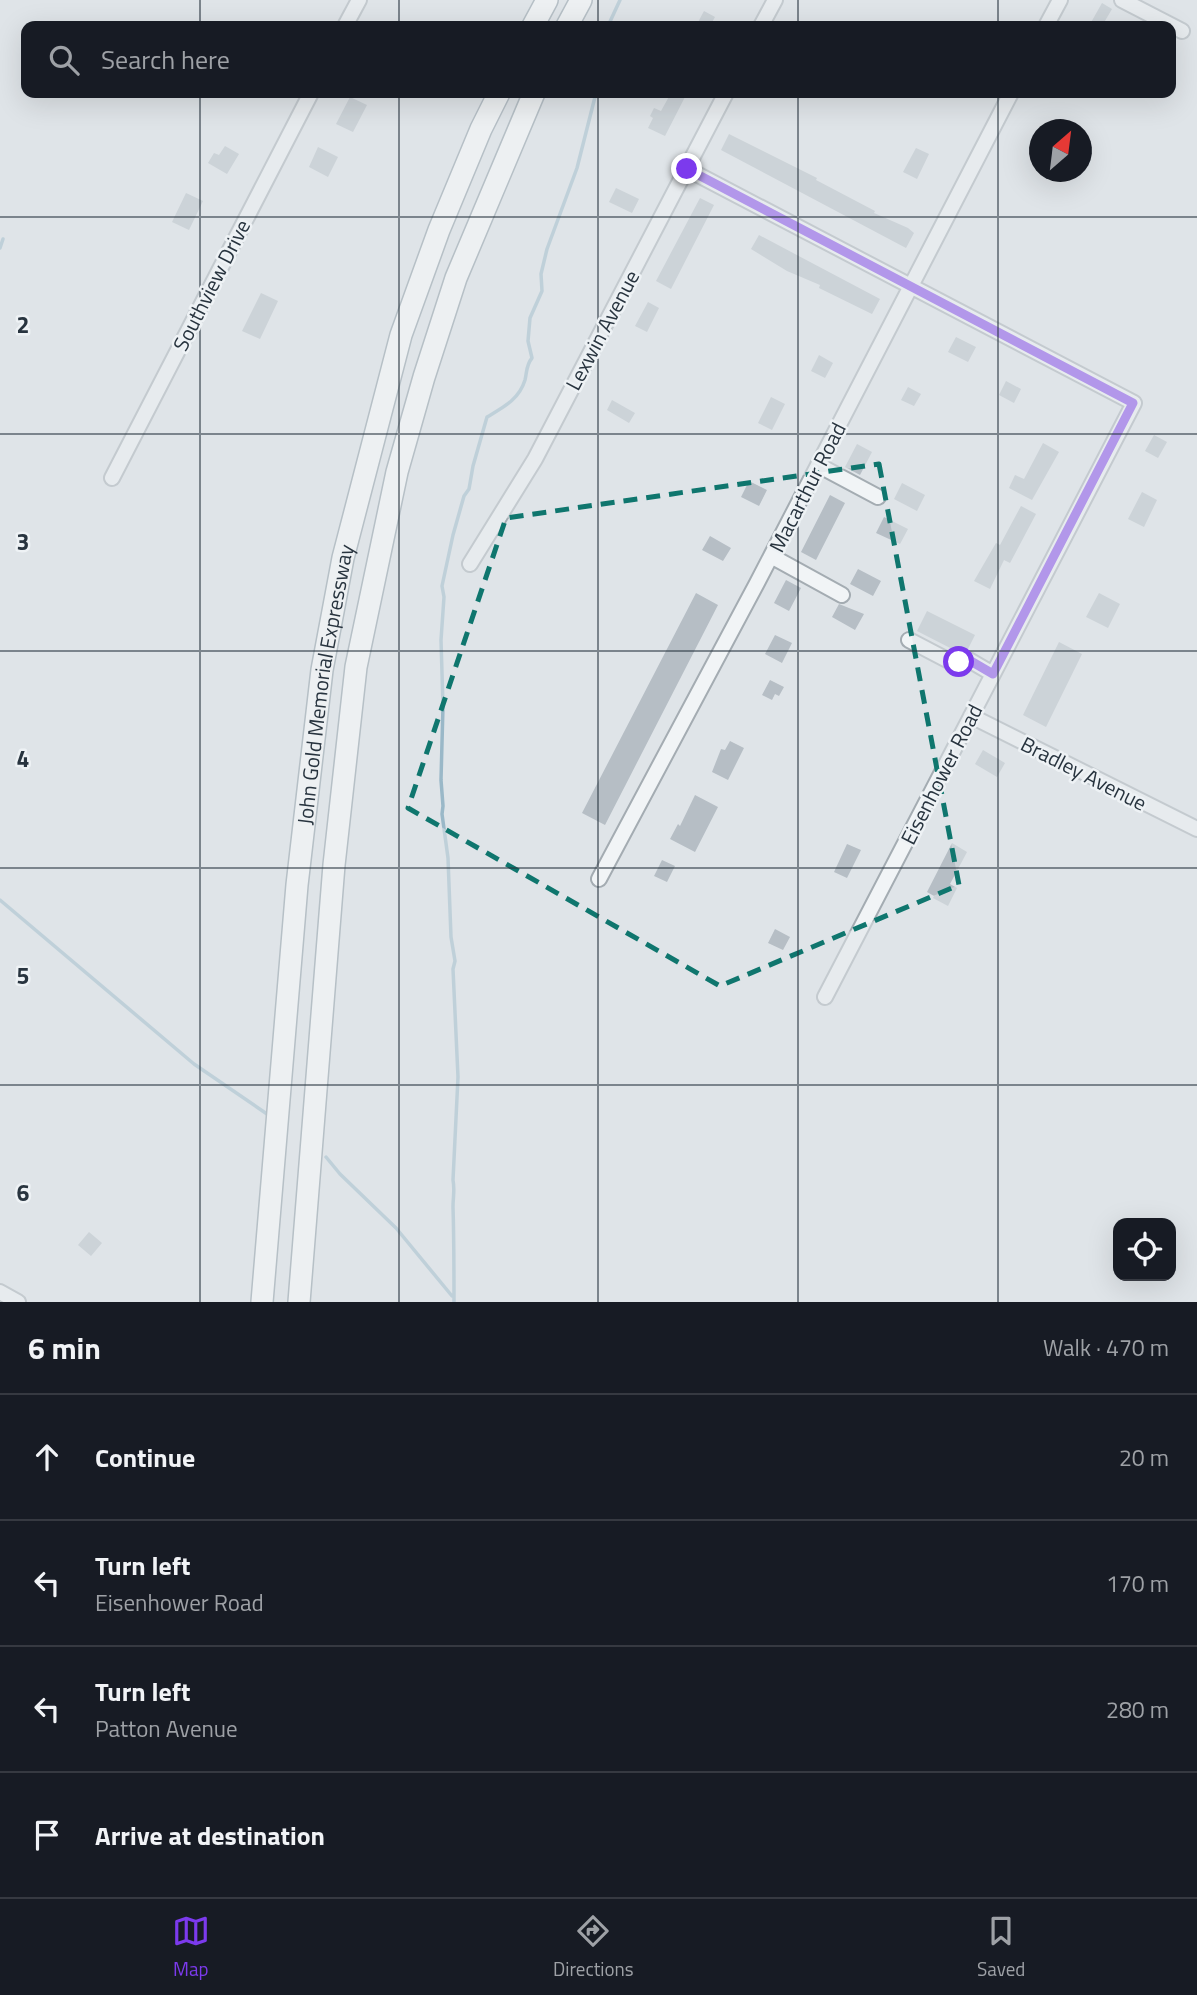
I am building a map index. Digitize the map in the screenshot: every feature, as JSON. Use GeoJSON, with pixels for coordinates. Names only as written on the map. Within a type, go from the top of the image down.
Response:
{"type":"FeatureCollection","features":[{"type":"Feature","properties":{"kind":"highway"},"geometry":{"type":"LineString","coordinates":[[536,21],[547,0]]}},
{"type":"Feature","properties":{"kind":"highway"},"geometry":{"type":"LineString","coordinates":[[570,21],[581,0]]}},
{"type":"Feature","properties":{"kind":"highway","name":"John Gold Memorial Expressway"},"geometry":{"type":"LineString","coordinates":[[262,1302],[297,885],[322,670],[344,558],[401,335],[439,230],[496,98]]}},
{"type":"Feature","properties":{"kind":"highway","name":"John Gold Memorial Expressway"},"geometry":{"type":"LineString","coordinates":[[299,1302],[334,865],[356,667],[397,472],[424,377],[456,278],[532,98]]}},
{"type":"Feature","properties":{"kind":"street"},"geometry":{"type":"LineString","coordinates":[[348,21],[359,0]]}},
{"type":"Feature","properties":{"kind":"street"},"geometry":{"type":"LineString","coordinates":[[764,21],[775,0]]}},
{"type":"Feature","properties":{"kind":"street"},"geometry":{"type":"LineString","coordinates":[[1049,21],[1060,0]]}},
{"type":"Feature","properties":{"kind":"street"},"geometry":{"type":"LineString","coordinates":[[1122,0],[1163,21]]}},
{"type":"Feature","properties":{"kind":"street"},"geometry":{"type":"LineString","coordinates":[[1176,28],[1182,31]]}},
{"type":"Feature","properties":{"kind":"street","name":"Southview Drive"},"geometry":{"type":"LineString","coordinates":[[112,478],[308,98]]}},
{"type":"Feature","properties":{"kind":"street","name":"Lexwin Avenue"},"geometry":{"type":"LineString","coordinates":[[470,564],[535,459],[723,98]]}},
{"type":"Feature","properties":{"kind":"street","name":"Macarthur Road"},"geometry":{"type":"LineString","coordinates":[[599,879],[771,556],[1008,98]]}},
{"type":"Feature","properties":{"kind":"street"},"geometry":{"type":"LineString","coordinates":[[687,169],[910,286]]}},
{"type":"Feature","properties":{"kind":"street","name":"Eisenhower Road"},"geometry":{"type":"LineString","coordinates":[[825,997],[1133,403],[910,286]]}},
{"type":"Feature","properties":{"kind":"street"},"geometry":{"type":"LineString","coordinates":[[818,465],[878,497]]}},
{"type":"Feature","properties":{"kind":"street"},"geometry":{"type":"LineString","coordinates":[[771,556],[842,595]]}},
{"type":"Feature","properties":{"kind":"street"},"geometry":{"type":"LineString","coordinates":[[909,640],[953,663],[969,660],[993,674]]}},
{"type":"Feature","properties":{"kind":"street","name":"Bradley Avenue"},"geometry":{"type":"LineString","coordinates":[[971,716],[1197,829]]}},
{"type":"Feature","properties":{"kind":"street"},"geometry":{"type":"LineString","coordinates":[[0,1292],[18,1302]]}},
{"type":"Feature","properties":{"kind":"highlighted area"},"geometry":{"type":"Polygon","coordinates":[[[879,464],[959,885],[720,986],[408,808],[506,518],[879,464]]]}},
{"type":"Feature","properties":{"kind":"building"},"geometry":{"type":"Polygon","coordinates":[[[1102,3],[1112,9],[1105,21],[1092,21],[1102,3]]]}},
{"type":"Feature","properties":{"kind":"building"},"geometry":{"type":"Polygon","coordinates":[[[704,11],[715,17],[713,21],[699,21],[704,11]]]}},
{"type":"Feature","properties":{"kind":"building"},"geometry":{"type":"Polygon","coordinates":[[[349,98],[367,105],[353,132],[336,124],[349,98]]]}},
{"type":"Feature","properties":{"kind":"building"},"geometry":{"type":"Polygon","coordinates":[[[668,98],[684,98],[665,136],[648,128],[654,108],[661,111],[668,98]]]}},
{"type":"Feature","properties":{"kind":"building"},"geometry":{"type":"Polygon","coordinates":[[[729,134],[817,178],[816,180],[875,211],[874,213],[908,228],[914,233],[906,248],[721,150],[729,134]]]}},
{"type":"Feature","properties":{"kind":"building"},"geometry":{"type":"Polygon","coordinates":[[[225,146],[239,154],[227,174],[208,163],[214,153],[219,155],[225,146]]]}},
{"type":"Feature","properties":{"kind":"building"},"geometry":{"type":"Polygon","coordinates":[[[318,147],[338,157],[328,177],[309,167],[318,147]]]}},
{"type":"Feature","properties":{"kind":"building"},"geometry":{"type":"Polygon","coordinates":[[[916,148],[929,154],[917,179],[903,172],[916,148]]]}},
{"type":"Feature","properties":{"kind":"building"},"geometry":{"type":"Polygon","coordinates":[[[616,188],[639,199],[632,213],[609,202],[616,188]]]}},
{"type":"Feature","properties":{"kind":"building"},"geometry":{"type":"Polygon","coordinates":[[[186,193],[203,201],[189,230],[172,222],[186,193]]]}},
{"type":"Feature","properties":{"kind":"building"},"geometry":{"type":"Polygon","coordinates":[[[700,198],[714,205],[671,289],[656,281],[700,198]]]}},
{"type":"Feature","properties":{"kind":"building"},"geometry":{"type":"Polygon","coordinates":[[[759,235],[880,299],[872,314],[819,288],[820,285],[787,271],[751,249],[759,235]]]}},
{"type":"Feature","properties":{"kind":"building"},"geometry":{"type":"Polygon","coordinates":[[[261,293],[278,301],[260,339],[242,331],[261,293]]]}},
{"type":"Feature","properties":{"kind":"building"},"geometry":{"type":"Polygon","coordinates":[[[648,302],[659,308],[647,332],[635,326],[648,302]]]}},
{"type":"Feature","properties":{"kind":"building"},"geometry":{"type":"Polygon","coordinates":[[[956,337],[976,347],[968,362],[948,352],[956,337]]]}},
{"type":"Feature","properties":{"kind":"building"},"geometry":{"type":"Polygon","coordinates":[[[819,355],[833,363],[825,378],[811,371],[819,355]]]}},
{"type":"Feature","properties":{"kind":"building"},"geometry":{"type":"Polygon","coordinates":[[[1006,381],[1021,389],[1014,403],[999,395],[1006,381]]]}},
{"type":"Feature","properties":{"kind":"building"},"geometry":{"type":"Polygon","coordinates":[[[908,387],[921,394],[914,406],[901,400],[908,387]]]}},
{"type":"Feature","properties":{"kind":"building"},"geometry":{"type":"Polygon","coordinates":[[[771,397],[785,404],[772,430],[758,423],[771,397]]]}},
{"type":"Feature","properties":{"kind":"building"},"geometry":{"type":"Polygon","coordinates":[[[612,400],[635,413],[629,423],[607,410],[612,400]]]}},
{"type":"Feature","properties":{"kind":"building"},"geometry":{"type":"Polygon","coordinates":[[[1154,435],[1167,442],[1158,458],[1145,451],[1154,435]]]}},
{"type":"Feature","properties":{"kind":"building"},"geometry":{"type":"Polygon","coordinates":[[[1043,443],[1059,452],[1032,500],[1009,488],[1015,475],[1024,479],[1043,443]]]}},
{"type":"Feature","properties":{"kind":"building"},"geometry":{"type":"Polygon","coordinates":[[[857,444],[872,452],[860,475],[845,467],[857,444]]]}},
{"type":"Feature","properties":{"kind":"building"},"geometry":{"type":"Polygon","coordinates":[[[749,481],[767,490],[759,506],[741,497],[749,481]]]}},
{"type":"Feature","properties":{"kind":"building"},"geometry":{"type":"Polygon","coordinates":[[[902,483],[925,495],[917,511],[894,499],[902,483]]]}},
{"type":"Feature","properties":{"kind":"building"},"geometry":{"type":"Polygon","coordinates":[[[1142,492],[1157,500],[1144,527],[1128,519],[1142,492]]]}},
{"type":"Feature","properties":{"kind":"building"},"geometry":{"type":"Polygon","coordinates":[[[830,495],[845,503],[816,560],[801,552],[830,495]]]}},
{"type":"Feature","properties":{"kind":"building"},"geometry":{"type":"Polygon","coordinates":[[[1021,506],[1036,514],[1010,563],[1004,560],[990,589],[974,581],[996,543],[1000,545],[1021,506]]]}},
{"type":"Feature","properties":{"kind":"building"},"geometry":{"type":"Polygon","coordinates":[[[884,517],[908,529],[900,544],[876,533],[884,517]]]}},
{"type":"Feature","properties":{"kind":"building"},"geometry":{"type":"Polygon","coordinates":[[[710,536],[731,548],[723,561],[702,550],[710,536]]]}},
{"type":"Feature","properties":{"kind":"building"},"geometry":{"type":"Polygon","coordinates":[[[858,569],[881,581],[873,596],[850,584],[858,569]]]}},
{"type":"Feature","properties":{"kind":"building"},"geometry":{"type":"Polygon","coordinates":[[[786,580],[801,588],[789,611],[774,603],[786,580]]]}},
{"type":"Feature","properties":{"kind":"building"},"geometry":{"type":"Polygon","coordinates":[[[696,593],[718,605],[605,825],[582,813],[696,593]]]}},
{"type":"Feature","properties":{"kind":"building"},"geometry":{"type":"Polygon","coordinates":[[[1099,593],[1120,604],[1108,628],[1086,617],[1099,593]]]}},
{"type":"Feature","properties":{"kind":"building"},"geometry":{"type":"Polygon","coordinates":[[[839,604],[864,614],[855,630],[832,617],[839,604]]]}},
{"type":"Feature","properties":{"kind":"building"},"geometry":{"type":"Polygon","coordinates":[[[927,611],[975,635],[967,651],[958,652],[917,631],[927,611]]]}},
{"type":"Feature","properties":{"kind":"building"},"geometry":{"type":"Polygon","coordinates":[[[775,635],[792,643],[782,663],[765,654],[775,635]]]}},
{"type":"Feature","properties":{"kind":"building"},"geometry":{"type":"Polygon","coordinates":[[[1059,642],[1082,654],[1046,727],[1023,715],[1059,642]]]}},
{"type":"Feature","properties":{"kind":"building"},"geometry":{"type":"Polygon","coordinates":[[[770,680],[784,687],[779,696],[775,694],[772,700],[762,695],[770,680]]]}},
{"type":"Feature","properties":{"kind":"building"},"geometry":{"type":"Polygon","coordinates":[[[730,741],[744,748],[728,780],[712,772],[721,749],[725,750],[730,741]]]}},
{"type":"Feature","properties":{"kind":"building"},"geometry":{"type":"Polygon","coordinates":[[[983,750],[1005,763],[997,777],[975,764],[983,750]]]}},
{"type":"Feature","properties":{"kind":"building"},"geometry":{"type":"Polygon","coordinates":[[[695,795],[718,807],[695,852],[670,839],[678,824],[680,826],[695,795]]]}},
{"type":"Feature","properties":{"kind":"building"},"geometry":{"type":"Polygon","coordinates":[[[952,843],[967,852],[950,884],[957,888],[948,906],[927,892],[952,843]]]}},
{"type":"Feature","properties":{"kind":"building"},"geometry":{"type":"Polygon","coordinates":[[[847,844],[861,850],[847,878],[834,872],[847,844]]]}},
{"type":"Feature","properties":{"kind":"building"},"geometry":{"type":"Polygon","coordinates":[[[662,860],[675,866],[667,882],[654,876],[662,860]]]}},
{"type":"Feature","properties":{"kind":"building"},"geometry":{"type":"Polygon","coordinates":[[[775,929],[790,937],[783,950],[768,943],[775,929]]]}},
{"type":"Feature","properties":{"kind":"building"},"geometry":{"type":"Polygon","coordinates":[[[89,1232],[102,1243],[91,1256],[78,1245],[89,1232]]]}},
{"type":"Feature","properties":{"kind":"waterway"},"geometry":{"type":"LineString","coordinates":[[610,21],[620,0]]}},
{"type":"Feature","properties":{"kind":"waterway"},"geometry":{"type":"LineString","coordinates":[[454,1302],[453,1180],[458,1077],[453,969],[455,961],[451,937],[448,858],[442,814],[442,586],[453,535],[464,496],[469,489],[487,417],[519,393],[532,358],[528,341],[530,318],[542,291],[541,274],[547,249],[577,168],[595,98]]}},
{"type":"Feature","properties":{"kind":"waterway"},"geometry":{"type":"LineString","coordinates":[[0,248],[3,239]]}},
{"type":"Feature","properties":{"kind":"waterway"},"geometry":{"type":"LineString","coordinates":[[0,900],[194,1064],[267,1114]]}},
{"type":"Feature","properties":{"kind":"waterway"},"geometry":{"type":"LineString","coordinates":[[326,1157],[396,1228],[452,1296]]}},
{"type":"Feature","properties":{"kind":"route"},"geometry":{"type":"LineString","coordinates":[[687,169],[1133,403],[993,674],[969,660],[959,662]]}}]}
